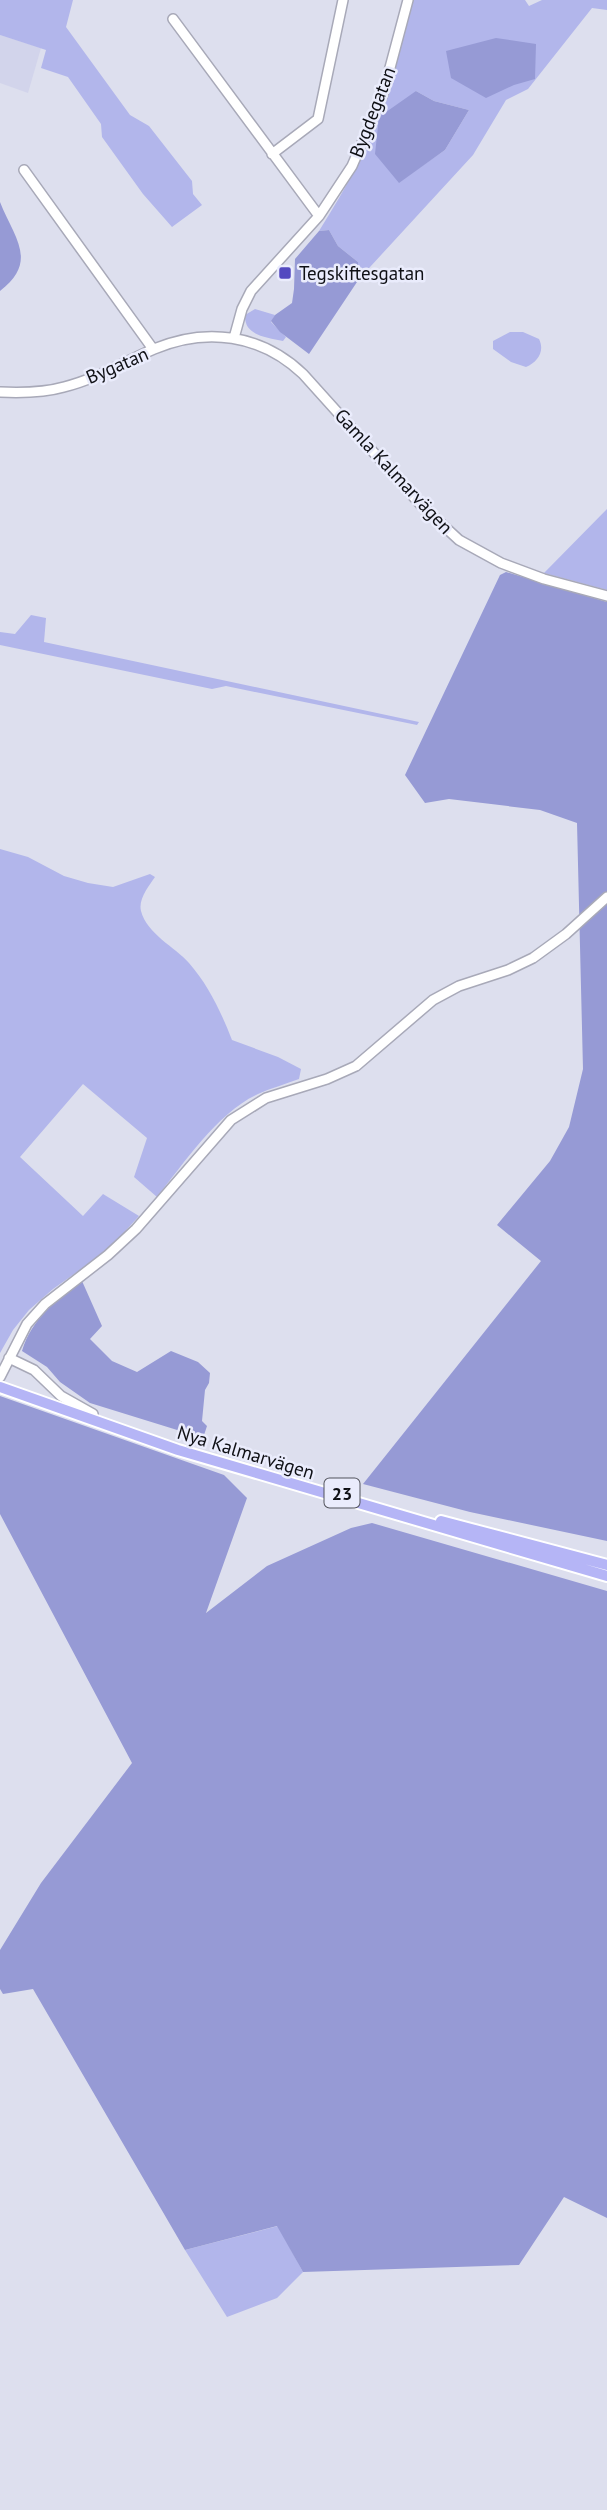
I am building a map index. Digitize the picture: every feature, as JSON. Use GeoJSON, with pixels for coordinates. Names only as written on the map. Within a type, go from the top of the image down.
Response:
{"type":"FeatureCollection","features":[{"type":"Feature","properties":{"kind":"main road","name":"Nya Kalmarvägen"},"geometry":{"type":"LineString","coordinates":[[0,1379],[181,1445],[380,1504],[607,1565]]}},
{"type":"Feature","properties":{"kind":"main road","name":"Nya Kalmarvägen"},"geometry":{"type":"LineString","coordinates":[[0,1387],[178,1450],[607,1576]]}},
{"type":"Feature","properties":{"kind":"street"},"geometry":{"type":"LineString","coordinates":[[272,154],[318,119],[342,0]]}},
{"type":"Feature","properties":{"kind":"street","name":"Bygdegatan"},"geometry":{"type":"LineString","coordinates":[[319,216],[352,166],[369,130],[385,86],[408,0]]}},
{"type":"Feature","properties":{"kind":"street"},"geometry":{"type":"LineString","coordinates":[[173,19],[319,216],[250,291],[234,338]]}},
{"type":"Feature","properties":{"kind":"street"},"geometry":{"type":"LineString","coordinates":[[24,170],[153,349]]}},
{"type":"Feature","properties":{"kind":"street","name":"Bygatan"},"geometry":{"type":"LineString","coordinates":[[0,392],[43,392],[106,372],[153,349],[196,337],[234,338]]}},
{"type":"Feature","properties":{"kind":"street","name":"Gamla Kalmarvägen"},"geometry":{"type":"LineString","coordinates":[[234,338],[271,349],[294,365],[419,504],[459,540],[501,564],[607,596]]}},
{"type":"Feature","properties":{"kind":"street"},"geometry":{"type":"LineString","coordinates":[[0,1379],[27,1324],[45,1304],[108,1255],[136,1229],[219,1132],[244,1110],[266,1098],[337,1076],[356,1066],[433,1000],[459,986],[508,970],[534,958],[566,934],[607,897]]}},
{"type":"Feature","properties":{"kind":"street"},"geometry":{"type":"LineString","coordinates":[[9,1358],[34,1370],[61,1396],[93,1414]]}},
{"type":"Feature","properties":{"kind":"shaded area"},"geometry":{"type":"Polygon","coordinates":[[[0,0],[73,0],[66,27],[130,115],[149,126],[192,181],[193,194],[202,205],[172,227],[143,194],[102,137],[101,124],[68,77],[41,68],[46,50],[0,35],[0,0]]]}},
{"type":"Feature","properties":{"kind":"shaded area"},"geometry":{"type":"Polygon","coordinates":[[[412,0],[525,0],[529,6],[542,0],[607,0],[607,10],[592,8],[528,89],[506,100],[473,155],[359,279],[358,262],[338,246],[329,230],[319,231],[366,148],[381,113],[412,0]],[[416,91],[399,182],[445,150],[469,110],[434,101],[416,91]]]}},
{"type":"Feature","properties":{"kind":"shaded area"},"geometry":{"type":"Polygon","coordinates":[[[0,35],[41,48],[28,93],[0,83],[0,35]]]}},
{"type":"Feature","properties":{"kind":"shaded area"},"geometry":{"type":"Polygon","coordinates":[[[496,38],[536,44],[535,79],[486,98],[451,78],[446,51],[496,38]]]}},
{"type":"Feature","properties":{"kind":"shaded area"},"geometry":{"type":"Polygon","coordinates":[[[416,91],[434,101],[469,110],[445,150],[399,183],[375,154],[379,117],[416,91]]]}},
{"type":"Feature","properties":{"kind":"shaded area"},"geometry":{"type":"Polygon","coordinates":[[[0,202],[16,238],[21,259],[12,280],[0,291],[0,202]]]}},
{"type":"Feature","properties":{"kind":"shaded area"},"geometry":{"type":"Polygon","coordinates":[[[329,230],[338,246],[358,262],[359,279],[309,354],[280,332],[271,321],[292,303],[295,259],[319,231],[329,230]]]}},
{"type":"Feature","properties":{"kind":"shaded area"},"geometry":{"type":"Polygon","coordinates":[[[255,309],[275,315],[271,322],[286,337],[283,341],[263,337],[248,327],[245,315],[255,309]]]}},
{"type":"Feature","properties":{"kind":"shaded area"},"geometry":{"type":"Polygon","coordinates":[[[510,332],[523,332],[539,339],[541,352],[530,365],[526,367],[511,362],[493,349],[493,341],[510,332]]]}},
{"type":"Feature","properties":{"kind":"shaded area"},"geometry":{"type":"Polygon","coordinates":[[[607,509],[607,590],[544,573],[607,509]]]}},
{"type":"Feature","properties":{"kind":"shaded area"},"geometry":{"type":"Polygon","coordinates":[[[506,572],[607,602],[607,1541],[470,1512],[363,1484],[541,1261],[497,1225],[550,1161],[569,1127],[583,1069],[577,823],[540,810],[449,799],[425,803],[405,775],[500,575],[506,572]]]}},
{"type":"Feature","properties":{"kind":"shaded area"},"geometry":{"type":"Polygon","coordinates":[[[31,615],[46,618],[44,642],[419,722],[417,725],[226,686],[212,689],[0,645],[0,632],[15,634],[31,615]]]}},
{"type":"Feature","properties":{"kind":"shaded area"},"geometry":{"type":"Polygon","coordinates":[[[0,849],[28,857],[64,876],[88,883],[113,887],[150,874],[155,877],[141,902],[144,919],[203,981],[232,1040],[278,1057],[301,1069],[299,1079],[258,1094],[229,1113],[190,1154],[157,1197],[134,1177],[147,1138],[83,1084],[20,1157],[83,1216],[103,1194],[139,1216],[108,1250],[53,1289],[29,1310],[0,1353],[0,849]]]}},
{"type":"Feature","properties":{"kind":"shaded area"},"geometry":{"type":"Polygon","coordinates":[[[82,1281],[102,1326],[90,1339],[112,1361],[137,1372],[171,1351],[198,1362],[210,1373],[205,1390],[202,1421],[207,1426],[203,1438],[90,1403],[60,1382],[47,1367],[22,1351],[26,1339],[39,1320],[54,1303],[82,1281]]]}},
{"type":"Feature","properties":{"kind":"shaded area"},"geometry":{"type":"Polygon","coordinates":[[[0,1396],[224,1475],[247,1498],[206,1613],[267,1566],[351,1528],[372,1523],[607,1591],[607,2218],[564,2197],[519,2265],[303,2272],[277,2226],[185,2250],[33,1989],[3,1994],[0,1989],[0,1950],[41,1883],[132,1763],[0,1514],[0,1396]]]}},
{"type":"Feature","properties":{"kind":"shaded area"},"geometry":{"type":"Polygon","coordinates":[[[278,2226],[303,2272],[277,2298],[227,2317],[185,2250],[278,2226]]]}},
{"type":"Feature","properties":{"kind":"place","name":"Tegskiftesgatan"},"geometry":{"type":"Point","coordinates":[285,273]}}]}
